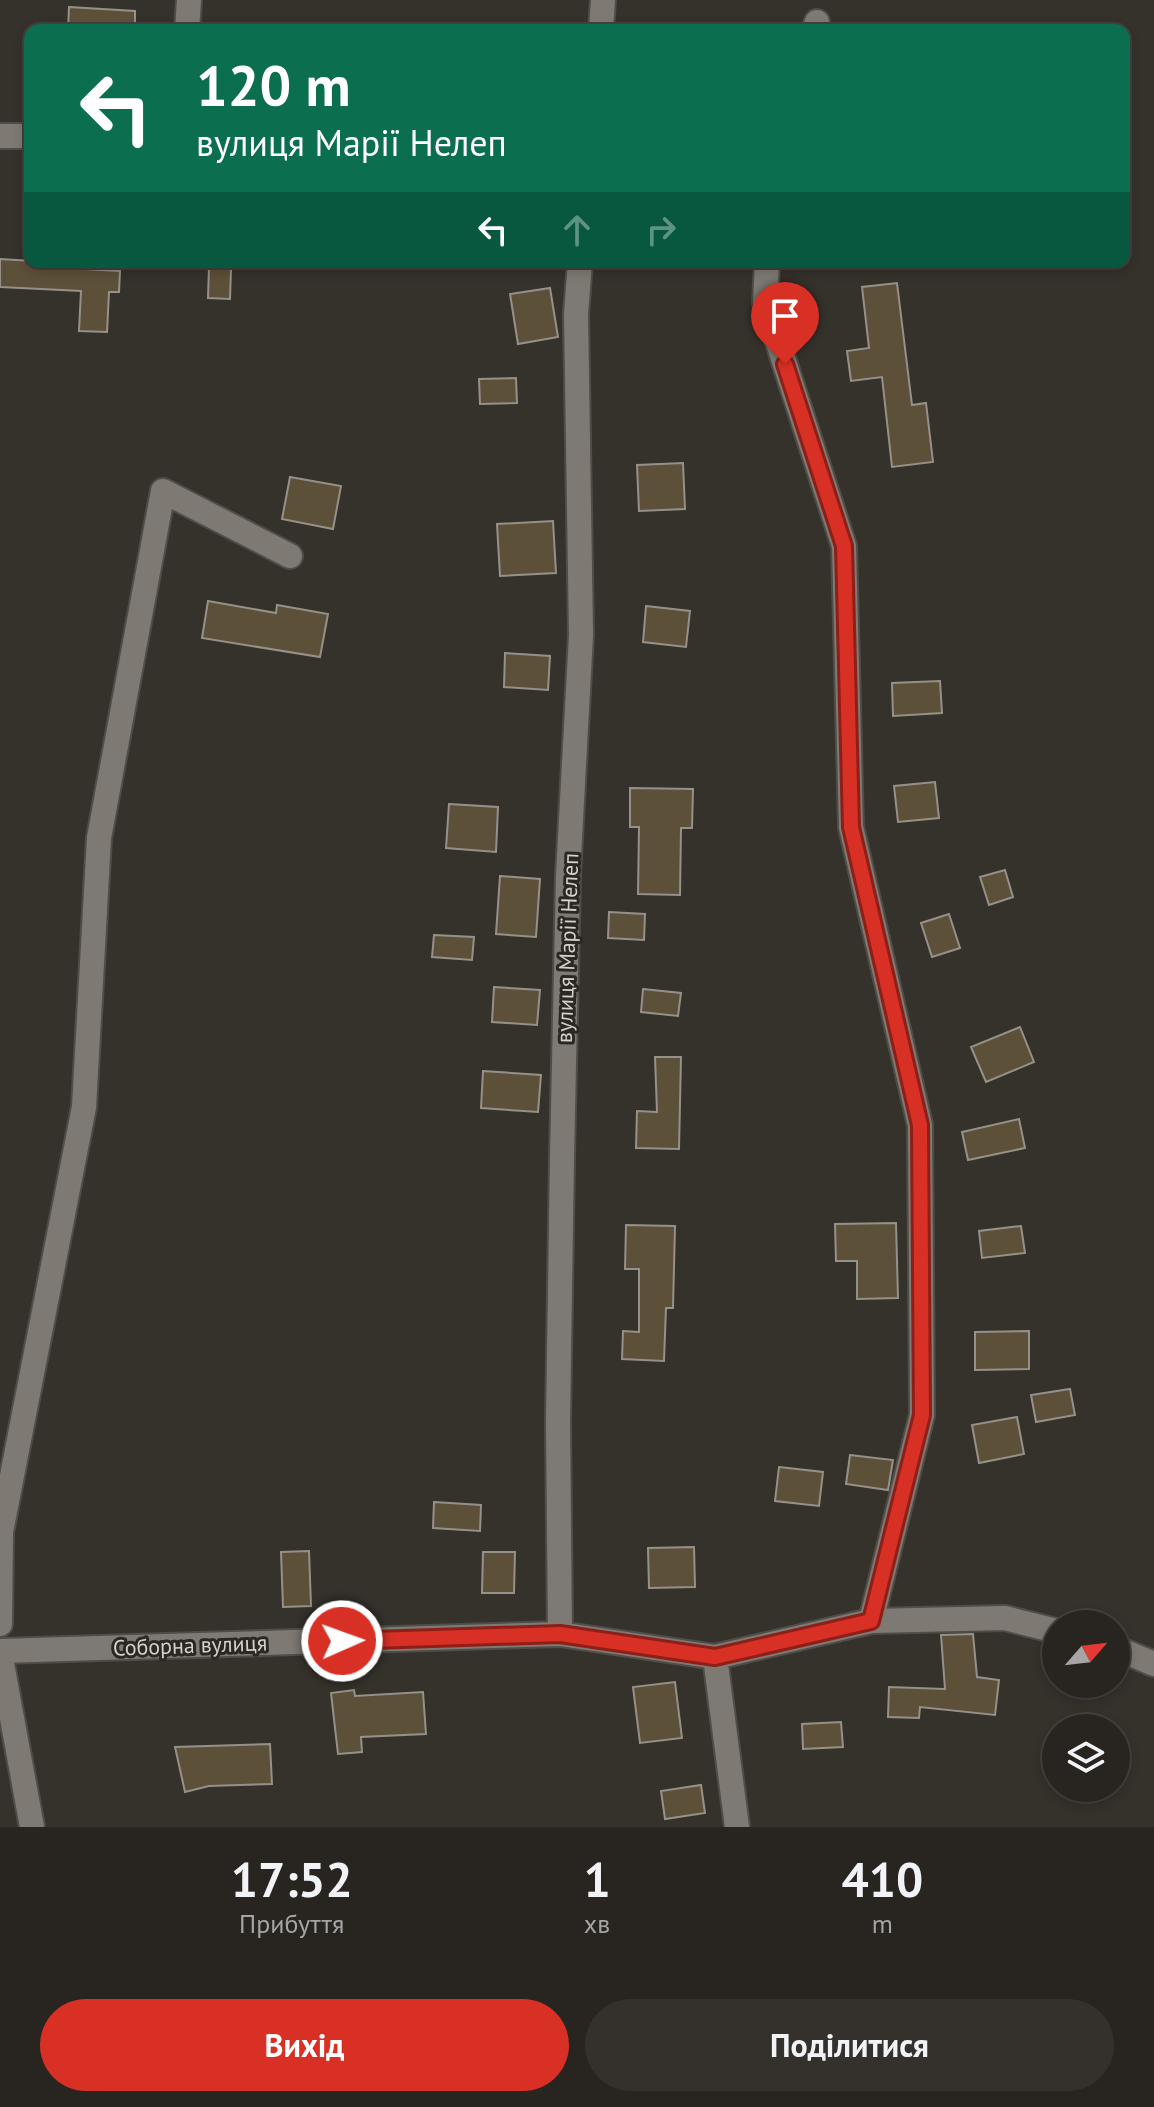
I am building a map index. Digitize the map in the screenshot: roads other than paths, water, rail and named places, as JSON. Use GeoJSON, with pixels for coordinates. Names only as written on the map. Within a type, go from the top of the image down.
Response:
{"type":"FeatureCollection","features":[{"type":"Feature","properties":{"kind":"street"},"geometry":{"type":"LineString","coordinates":[[187,24],[189,0]]}},
{"type":"Feature","properties":{"kind":"street"},"geometry":{"type":"LineString","coordinates":[[601,24],[603,0]]}},
{"type":"Feature","properties":{"kind":"street"},"geometry":{"type":"LineString","coordinates":[[0,136],[24,136]]}},
{"type":"Feature","properties":{"kind":"street","name":"вулиця Марії Нелеп"},"geometry":{"type":"LineString","coordinates":[[560,1634],[558,1422],[562,1143],[568,875],[581,635],[576,314],[580,268]]}},
{"type":"Feature","properties":{"kind":"street"},"geometry":{"type":"LineString","coordinates":[[767,268],[765,303],[844,546],[851,827],[920,1125],[922,1415],[871,1621]]}},
{"type":"Feature","properties":{"kind":"street"},"geometry":{"type":"LineString","coordinates":[[0,1624],[1,1532],[10,1432],[84,1107],[99,838],[163,491],[290,556]]}},
{"type":"Feature","properties":{"kind":"street","name":"Соборна вулиця"},"geometry":{"type":"LineString","coordinates":[[0,1652],[560,1634],[715,1657],[871,1621],[1005,1618],[1042,1627]]}},
{"type":"Feature","properties":{"kind":"street"},"geometry":{"type":"LineString","coordinates":[[0,1652],[32,1827]]}},
{"type":"Feature","properties":{"kind":"street"},"geometry":{"type":"LineString","coordinates":[[1130,1654],[1154,1664]]}},
{"type":"Feature","properties":{"kind":"street"},"geometry":{"type":"LineString","coordinates":[[715,1657],[737,1827]]}}]}
